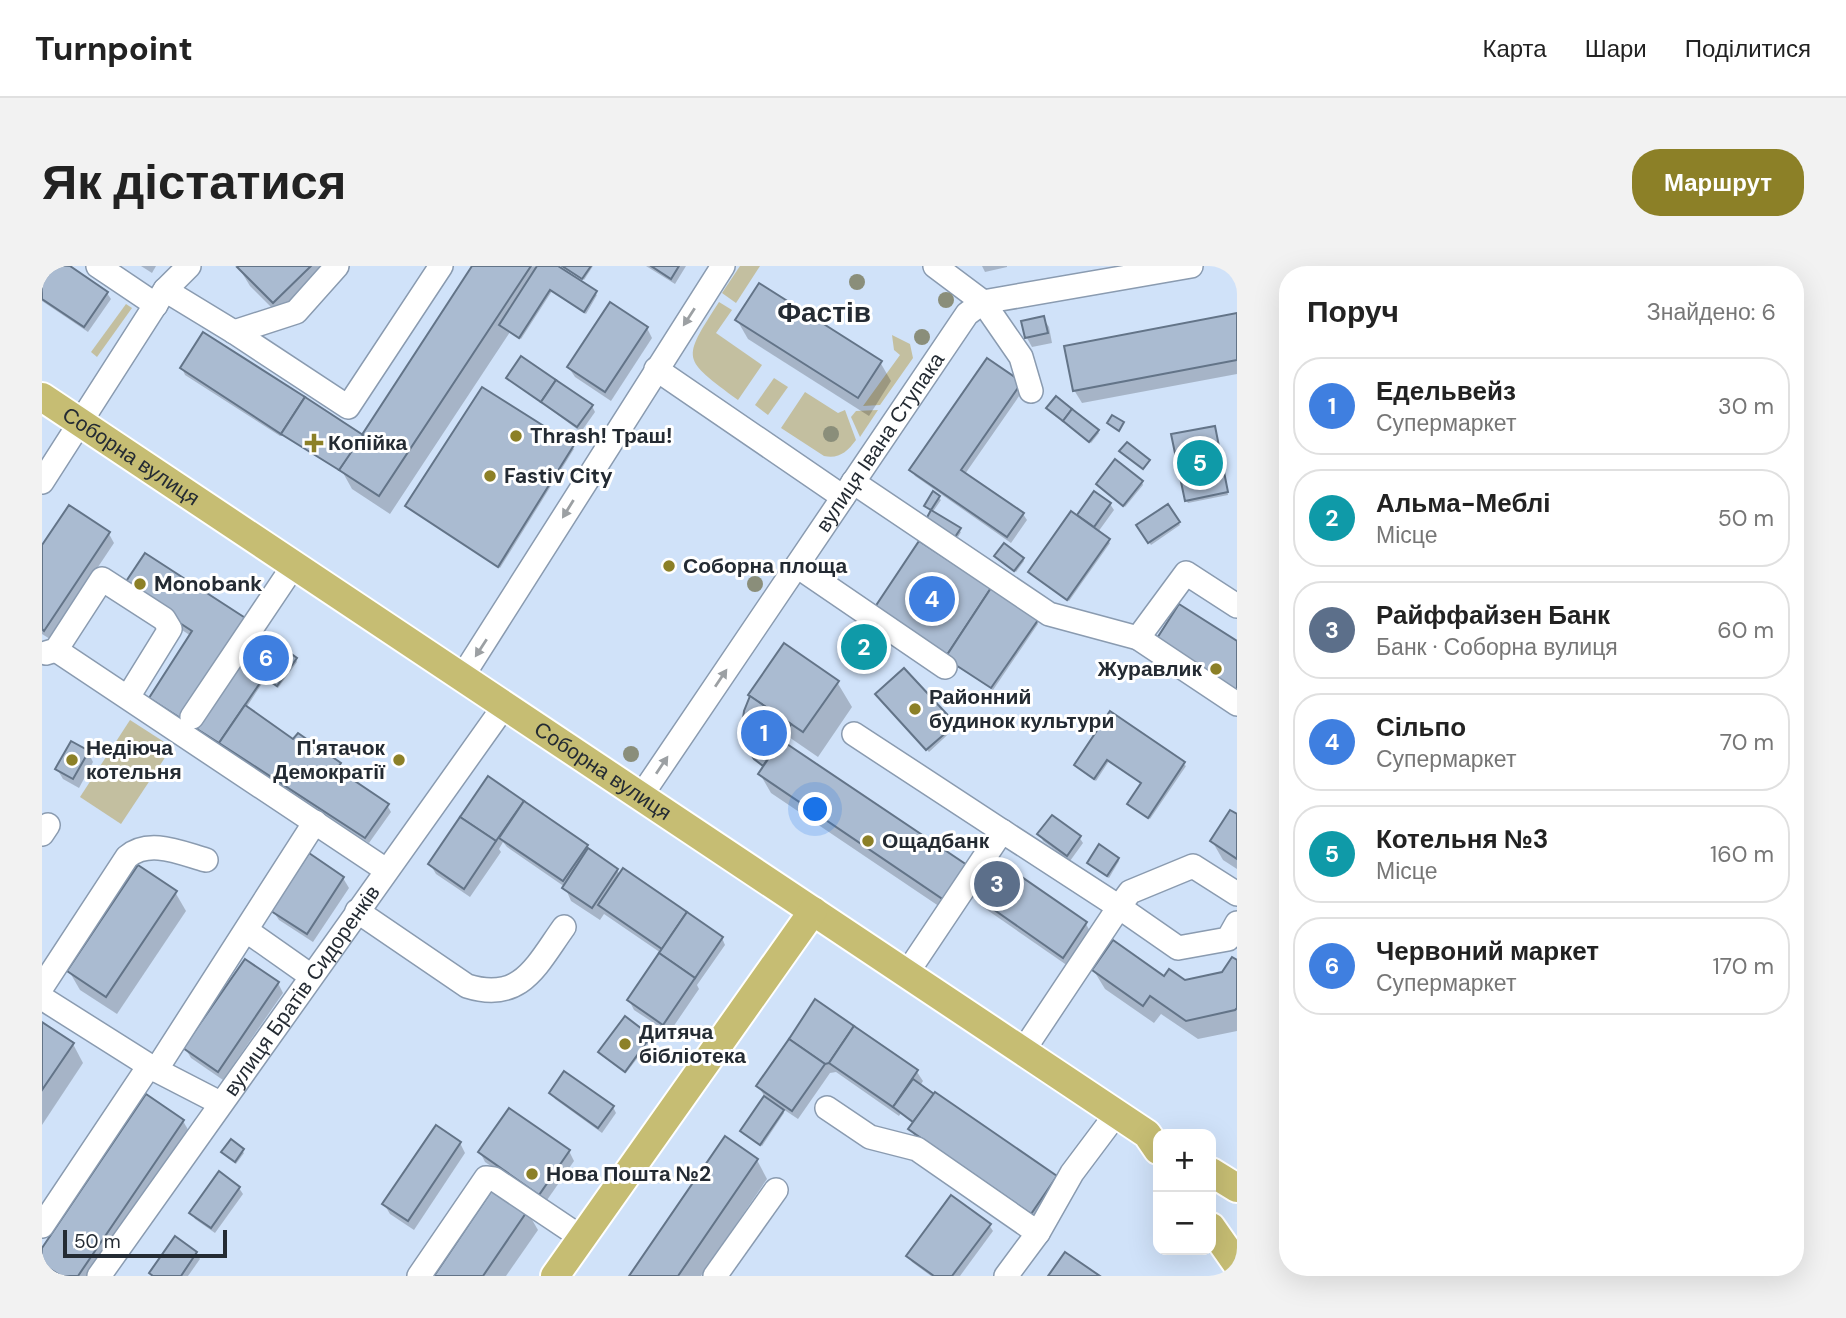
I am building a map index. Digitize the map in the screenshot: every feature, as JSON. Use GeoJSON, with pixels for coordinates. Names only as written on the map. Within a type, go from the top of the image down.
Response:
{"type":"FeatureCollection","features":[{"type":"Feature","properties":{"kind":"main road","name":"Соборна вулиця"},"geometry":{"type":"LineString","coordinates":[[42,397],[1153,1140]]}},
{"type":"Feature","properties":{"kind":"main road"},"geometry":{"type":"LineString","coordinates":[[555,1276],[813,911]]}},
{"type":"Feature","properties":{"kind":"main road"},"geometry":{"type":"LineString","coordinates":[[1216,1175],[1237,1188]]}},
{"type":"Feature","properties":{"kind":"main road"},"geometry":{"type":"LineString","coordinates":[[1216,1234],[1237,1265]]}},
{"type":"Feature","properties":{"kind":"street"},"geometry":{"type":"LineString","coordinates":[[99,266],[234,331],[348,407],[441,266]]}},
{"type":"Feature","properties":{"kind":"street"},"geometry":{"type":"LineString","coordinates":[[42,482],[161,297],[189,266]]}},
{"type":"Feature","properties":{"kind":"street"},"geometry":{"type":"LineString","coordinates":[[234,331],[296,312],[337,266]]}},
{"type":"Feature","properties":{"kind":"street"},"geometry":{"type":"LineString","coordinates":[[462,677],[723,266]]}},
{"type":"Feature","properties":{"kind":"street"},"geometry":{"type":"LineString","coordinates":[[935,266],[983,302],[1021,357],[1031,391]]}},
{"type":"Feature","properties":{"kind":"street"},"geometry":{"type":"LineString","coordinates":[[983,302],[1150,269],[1191,266]]}},
{"type":"Feature","properties":{"kind":"street","name":"вулиця Івана Ступака"},"geometry":{"type":"LineString","coordinates":[[641,796],[967,314],[983,302]]}},
{"type":"Feature","properties":{"kind":"street"},"geometry":{"type":"LineString","coordinates":[[656,369],[1049,614],[1138,638],[1237,704]]}},
{"type":"Feature","properties":{"kind":"street"},"geometry":{"type":"LineString","coordinates":[[192,717],[294,565]]}},
{"type":"Feature","properties":{"kind":"street"},"geometry":{"type":"LineString","coordinates":[[797,566],[945,667]]}},
{"type":"Feature","properties":{"kind":"street"},"geometry":{"type":"LineString","coordinates":[[1138,638],[1186,573],[1237,606]]}},
{"type":"Feature","properties":{"kind":"street"},"geometry":{"type":"LineString","coordinates":[[128,697],[170,629],[164,620],[103,579],[47,653],[128,697],[386,870]]}},
{"type":"Feature","properties":{"kind":"street","name":"вулиця Братів Сидоренків"},"geometry":{"type":"LineString","coordinates":[[99,1276],[505,705]]}},
{"type":"Feature","properties":{"kind":"street"},"geometry":{"type":"LineString","coordinates":[[855,734],[1119,906],[1178,948],[1228,939],[1237,923]]}},
{"type":"Feature","properties":{"kind":"street"},"geometry":{"type":"LineString","coordinates":[[42,1226],[247,931],[315,822]]}},
{"type":"Feature","properties":{"kind":"street"},"geometry":{"type":"LineString","coordinates":[[906,973],[1002,831]]}},
{"type":"Feature","properties":{"kind":"street"},"geometry":{"type":"LineString","coordinates":[[42,987],[127,857],[136,849],[162,848],[206,860]]}},
{"type":"Feature","properties":{"kind":"street"},"geometry":{"type":"LineString","coordinates":[[1023,1051],[1130,892],[1193,866],[1237,894]]}},
{"type":"Feature","properties":{"kind":"street"},"geometry":{"type":"LineString","coordinates":[[357,911],[467,986],[482,990],[499,991],[517,985],[532,971],[564,927]]}},
{"type":"Feature","properties":{"kind":"street"},"geometry":{"type":"LineString","coordinates":[[247,931],[311,976]]}},
{"type":"Feature","properties":{"kind":"street"},"geometry":{"type":"LineString","coordinates":[[42,998],[153,1068],[220,1103]]}},
{"type":"Feature","properties":{"kind":"street"},"geometry":{"type":"LineString","coordinates":[[827,1108],[870,1137],[918,1149],[1038,1233]]}},
{"type":"Feature","properties":{"kind":"street"},"geometry":{"type":"LineString","coordinates":[[1006,1276],[1038,1233],[1072,1173],[1117,1114]]}},
{"type":"Feature","properties":{"kind":"street"},"geometry":{"type":"LineString","coordinates":[[419,1276],[486,1178],[494,1180],[582,1238]]}},
{"type":"Feature","properties":{"kind":"street"},"geometry":{"type":"LineString","coordinates":[[715,1276],[776,1190]]}},
{"type":"Feature","properties":{"kind":"shaded area"},"geometry":{"type":"Polygon","coordinates":[[[740,266],[760,266],[736,303],[722,293],[740,266]]]}},
{"type":"Feature","properties":{"kind":"shaded area"},"geometry":{"type":"Polygon","coordinates":[[[719,302],[732,310],[716,333],[762,365],[738,400],[706,375],[693,357],[698,336],[719,302]]]}},
{"type":"Feature","properties":{"kind":"shaded area"},"geometry":{"type":"Polygon","coordinates":[[[126,304],[132,308],[97,357],[91,352],[126,304]]]}},
{"type":"Feature","properties":{"kind":"shaded area"},"geometry":{"type":"Polygon","coordinates":[[[892,335],[910,344],[913,358],[880,405],[863,406],[900,355],[894,350],[892,335]]]}},
{"type":"Feature","properties":{"kind":"shaded area"},"geometry":{"type":"Polygon","coordinates":[[[774,378],[788,387],[768,415],[755,405],[774,378]]]}},
{"type":"Feature","properties":{"kind":"shaded area"},"geometry":{"type":"Polygon","coordinates":[[[805,392],[838,413],[845,410],[856,440],[842,454],[824,456],[781,428],[805,392]]]}},
{"type":"Feature","properties":{"kind":"shaded area"},"geometry":{"type":"Polygon","coordinates":[[[878,410],[860,437],[851,417],[856,411],[878,410]]]}},
{"type":"Feature","properties":{"kind":"shaded area"},"geometry":{"type":"Polygon","coordinates":[[[130,720],[172,747],[121,824],[80,797],[130,720]]]}},
{"type":"Feature","properties":{"kind":"building"},"geometry":{"type":"Polygon","coordinates":[[[42,266],[70,266],[108,292],[84,327],[42,299],[42,266]]]}},
{"type":"Feature","properties":{"kind":"building"},"geometry":{"type":"Polygon","coordinates":[[[311,266],[273,303],[237,267],[311,266]]]}},
{"type":"Feature","properties":{"kind":"building"},"geometry":{"type":"Polygon","coordinates":[[[472,266],[531,266],[379,496],[339,470],[472,266]]]}},
{"type":"Feature","properties":{"kind":"building"},"geometry":{"type":"Polygon","coordinates":[[[537,266],[558,266],[597,291],[584,312],[550,290],[519,338],[499,325],[537,266]]]}},
{"type":"Feature","properties":{"kind":"building"},"geometry":{"type":"Polygon","coordinates":[[[562,266],[591,266],[582,279],[562,266]]]}},
{"type":"Feature","properties":{"kind":"building"},"geometry":{"type":"Polygon","coordinates":[[[651,266],[679,266],[671,279],[651,266]]]}},
{"type":"Feature","properties":{"kind":"building"},"geometry":{"type":"Polygon","coordinates":[[[759,283],[882,361],[858,398],[735,320],[759,283]]]}},
{"type":"Feature","properties":{"kind":"building"},"geometry":{"type":"Polygon","coordinates":[[[610,302],[648,327],[605,392],[567,367],[610,302]]]}},
{"type":"Feature","properties":{"kind":"building"},"geometry":{"type":"Polygon","coordinates":[[[1237,313],[1237,360],[1073,391],[1064,346],[1237,313]]]}},
{"type":"Feature","properties":{"kind":"building"},"geometry":{"type":"Polygon","coordinates":[[[1044,316],[1048,333],[1025,338],[1021,321],[1044,316]]]}},
{"type":"Feature","properties":{"kind":"building"},"geometry":{"type":"Polygon","coordinates":[[[203,332],[305,397],[281,434],[180,368],[203,332]]]}},
{"type":"Feature","properties":{"kind":"building"},"geometry":{"type":"Polygon","coordinates":[[[521,356],[556,380],[541,402],[506,378],[521,356]]]}},
{"type":"Feature","properties":{"kind":"building"},"geometry":{"type":"Polygon","coordinates":[[[987,358],[1022,382],[961,470],[1024,513],[1007,537],[909,470],[987,358]]]}},
{"type":"Feature","properties":{"kind":"building"},"geometry":{"type":"Polygon","coordinates":[[[556,380],[593,405],[577,427],[541,402],[556,380]]]}},
{"type":"Feature","properties":{"kind":"building","name":"Fastiv City"},"geometry":{"type":"Polygon","coordinates":[[[482,387],[574,445],[498,567],[405,506],[482,387]]]}},
{"type":"Feature","properties":{"kind":"building"},"geometry":{"type":"Polygon","coordinates":[[[1056,396],[1072,409],[1063,421],[1046,408],[1056,396]]]}},
{"type":"Feature","properties":{"kind":"building"},"geometry":{"type":"Polygon","coordinates":[[[305,397],[363,435],[339,470],[281,434],[305,397]]]}},
{"type":"Feature","properties":{"kind":"building"},"geometry":{"type":"Polygon","coordinates":[[[1072,409],[1099,430],[1089,442],[1063,421],[1072,409]]]}},
{"type":"Feature","properties":{"kind":"building"},"geometry":{"type":"Polygon","coordinates":[[[1112,415],[1124,422],[1119,431],[1107,423],[1112,415]]]}},
{"type":"Feature","properties":{"kind":"building"},"geometry":{"type":"Polygon","coordinates":[[[1215,426],[1228,492],[1185,501],[1171,434],[1215,426]]]}},
{"type":"Feature","properties":{"kind":"building"},"geometry":{"type":"Polygon","coordinates":[[[1127,442],[1150,460],[1143,469],[1119,451],[1127,442]]]}},
{"type":"Feature","properties":{"kind":"building"},"geometry":{"type":"Polygon","coordinates":[[[1115,459],[1143,481],[1123,506],[1096,484],[1115,459]]]}},
{"type":"Feature","properties":{"kind":"building"},"geometry":{"type":"Polygon","coordinates":[[[933,491],[940,496],[931,510],[924,506],[933,491]]]}},
{"type":"Feature","properties":{"kind":"building"},"geometry":{"type":"Polygon","coordinates":[[[1094,491],[1111,503],[1094,527],[1077,515],[1094,491]]]}},
{"type":"Feature","properties":{"kind":"building"},"geometry":{"type":"Polygon","coordinates":[[[1168,504],[1180,522],[1148,543],[1136,525],[1168,504]]]}},
{"type":"Feature","properties":{"kind":"building"},"geometry":{"type":"Polygon","coordinates":[[[69,505],[110,532],[44,631],[42,545],[69,505]]]}},
{"type":"Feature","properties":{"kind":"building"},"geometry":{"type":"Polygon","coordinates":[[[931,510],[961,528],[953,540],[924,523],[931,510]]]}},
{"type":"Feature","properties":{"kind":"building"},"geometry":{"type":"Polygon","coordinates":[[[1071,511],[1110,539],[1067,600],[1028,572],[1071,511]]]}},
{"type":"Feature","properties":{"kind":"building"},"geometry":{"type":"Polygon","coordinates":[[[919,541],[991,588],[945,658],[873,610],[919,541]]]}},
{"type":"Feature","properties":{"kind":"building"},"geometry":{"type":"Polygon","coordinates":[[[1004,543],[1024,558],[1014,571],[994,556],[1004,543]]]}},
{"type":"Feature","properties":{"kind":"building"},"geometry":{"type":"Polygon","coordinates":[[[145,553],[250,621],[185,721],[149,698],[192,631],[123,586],[145,553]]]}},
{"type":"Feature","properties":{"kind":"building"},"geometry":{"type":"Polygon","coordinates":[[[991,588],[1038,620],[991,688],[945,658],[991,588]]]}},
{"type":"Feature","properties":{"kind":"building","name":"Журавлик"},"geometry":{"type":"Polygon","coordinates":[[[1179,604],[1237,641],[1237,696],[1154,643],[1179,604]]]}},
{"type":"Feature","properties":{"kind":"building"},"geometry":{"type":"Polygon","coordinates":[[[256,628],[297,658],[277,686],[235,657],[256,628]]]}},
{"type":"Feature","properties":{"kind":"building"},"geometry":{"type":"Polygon","coordinates":[[[859,634],[877,648],[869,659],[850,646],[859,634]]]}},
{"type":"Feature","properties":{"kind":"building"},"geometry":{"type":"Polygon","coordinates":[[[784,643],[839,681],[803,732],[748,695],[784,643]]]}},
{"type":"Feature","properties":{"kind":"building"},"geometry":{"type":"Polygon","coordinates":[[[242,662],[264,677],[219,743],[197,729],[242,662]]]}},
{"type":"Feature","properties":{"kind":"building","name":"Районний будинок культури"},"geometry":{"type":"Polygon","coordinates":[[[904,668],[956,724],[926,750],[875,694],[904,668]]]}},
{"type":"Feature","properties":{"kind":"building"},"geometry":{"type":"Polygon","coordinates":[[[750,696],[791,724],[763,766],[749,751],[742,726],[750,696]]]}},
{"type":"Feature","properties":{"kind":"building"},"geometry":{"type":"Polygon","coordinates":[[[245,705],[293,739],[298,733],[341,763],[337,769],[389,804],[365,838],[219,743],[245,705]]]}},
{"type":"Feature","properties":{"kind":"building"},"geometry":{"type":"Polygon","coordinates":[[[1110,711],[1185,762],[1148,818],[1127,804],[1141,783],[1107,760],[1094,779],[1074,765],[1110,711]]]}},
{"type":"Feature","properties":{"kind":"building"},"geometry":{"type":"Polygon","coordinates":[[[781,740],[967,865],[944,900],[758,774],[781,740]]]}},
{"type":"Feature","properties":{"kind":"building","name":"Недіюча котельня"},"geometry":{"type":"Polygon","coordinates":[[[71,741],[89,751],[73,779],[55,769],[71,741]]]}},
{"type":"Feature","properties":{"kind":"building"},"geometry":{"type":"Polygon","coordinates":[[[488,776],[524,801],[496,841],[460,817],[488,776]]]}},
{"type":"Feature","properties":{"kind":"building"},"geometry":{"type":"Polygon","coordinates":[[[524,801],[588,845],[563,881],[499,838],[524,801]]]}},
{"type":"Feature","properties":{"kind":"building"},"geometry":{"type":"Polygon","coordinates":[[[1230,810],[1237,814],[1237,859],[1210,841],[1230,810]]]}},
{"type":"Feature","properties":{"kind":"building"},"geometry":{"type":"Polygon","coordinates":[[[1052,815],[1081,836],[1067,856],[1037,834],[1052,815]]]}},
{"type":"Feature","properties":{"kind":"building"},"geometry":{"type":"Polygon","coordinates":[[[460,817],[496,841],[464,889],[428,864],[460,817]]]}},
{"type":"Feature","properties":{"kind":"building"},"geometry":{"type":"Polygon","coordinates":[[[1099,844],[1119,858],[1107,876],[1087,863],[1099,844]]]}},
{"type":"Feature","properties":{"kind":"building"},"geometry":{"type":"Polygon","coordinates":[[[588,848],[618,869],[592,908],[562,888],[588,848]]]}},
{"type":"Feature","properties":{"kind":"building"},"geometry":{"type":"Polygon","coordinates":[[[309,853],[344,877],[307,934],[271,911],[309,853]]]}},
{"type":"Feature","properties":{"kind":"building"},"geometry":{"type":"Polygon","coordinates":[[[997,860],[1087,922],[1063,958],[973,895],[997,860]]]}},
{"type":"Feature","properties":{"kind":"building"},"geometry":{"type":"Polygon","coordinates":[[[138,865],[177,891],[106,997],[67,971],[138,865]]]}},
{"type":"Feature","properties":{"kind":"building"},"geometry":{"type":"Polygon","coordinates":[[[623,868],[687,912],[662,949],[598,905],[623,868]]]}},
{"type":"Feature","properties":{"kind":"building"},"geometry":{"type":"Polygon","coordinates":[[[687,912],[723,937],[695,978],[659,953],[687,912]]]}},
{"type":"Feature","properties":{"kind":"building"},"geometry":{"type":"Polygon","coordinates":[[[1113,940],[1164,976],[1169,969],[1185,980],[1222,972],[1232,957],[1237,960],[1237,1008],[1186,1021],[1150,996],[1143,1006],[1092,970],[1113,940]]]}},
{"type":"Feature","properties":{"kind":"building"},"geometry":{"type":"Polygon","coordinates":[[[659,953],[695,978],[663,1025],[627,1000],[659,953]]]}},
{"type":"Feature","properties":{"kind":"building"},"geometry":{"type":"Polygon","coordinates":[[[245,959],[279,982],[218,1072],[183,1048],[245,959]]]}},
{"type":"Feature","properties":{"kind":"building"},"geometry":{"type":"Polygon","coordinates":[[[815,999],[854,1026],[829,1063],[825,1064],[789,1039],[815,999]]]}},
{"type":"Feature","properties":{"kind":"building","name":"Дитяча бібліотека"},"geometry":{"type":"Polygon","coordinates":[[[625,1016],[651,1036],[625,1072],[598,1052],[625,1016]]]}},
{"type":"Feature","properties":{"kind":"building"},"geometry":{"type":"Polygon","coordinates":[[[42,1022],[74,1043],[42,1090],[42,1022]]]}},
{"type":"Feature","properties":{"kind":"building"},"geometry":{"type":"Polygon","coordinates":[[[854,1026],[918,1070],[893,1107],[829,1063],[854,1026]]]}},
{"type":"Feature","properties":{"kind":"building"},"geometry":{"type":"Polygon","coordinates":[[[789,1039],[825,1064],[792,1111],[756,1086],[789,1039]]]}},
{"type":"Feature","properties":{"kind":"building"},"geometry":{"type":"Polygon","coordinates":[[[564,1071],[614,1106],[598,1128],[549,1093],[564,1071]]]}},
{"type":"Feature","properties":{"kind":"building"},"geometry":{"type":"Polygon","coordinates":[[[913,1079],[934,1094],[913,1122],[893,1107],[913,1079]]]}},
{"type":"Feature","properties":{"kind":"building"},"geometry":{"type":"Polygon","coordinates":[[[935,1092],[1057,1176],[1031,1214],[908,1129],[935,1092]]]}},
{"type":"Feature","properties":{"kind":"building"},"geometry":{"type":"Polygon","coordinates":[[[146,1094],[184,1120],[78,1276],[61,1276],[42,1264],[42,1248],[146,1094]]]}},
{"type":"Feature","properties":{"kind":"building"},"geometry":{"type":"Polygon","coordinates":[[[764,1096],[784,1110],[760,1145],[740,1131],[764,1096]]]}},
{"type":"Feature","properties":{"kind":"building"},"geometry":{"type":"Polygon","coordinates":[[[509,1108],[570,1150],[539,1195],[478,1152],[509,1108]]]}},
{"type":"Feature","properties":{"kind":"building"},"geometry":{"type":"Polygon","coordinates":[[[436,1125],[461,1142],[408,1221],[382,1204],[436,1125]]]}},
{"type":"Feature","properties":{"kind":"building"},"geometry":{"type":"Polygon","coordinates":[[[725,1136],[758,1159],[678,1276],[629,1276],[725,1136]]]}},
{"type":"Feature","properties":{"kind":"building"},"geometry":{"type":"Polygon","coordinates":[[[231,1139],[244,1149],[235,1162],[221,1152],[231,1139]]]}},
{"type":"Feature","properties":{"kind":"building"},"geometry":{"type":"Polygon","coordinates":[[[219,1171],[240,1187],[211,1228],[189,1213],[219,1171]]]}},
{"type":"Feature","properties":{"kind":"building"},"geometry":{"type":"Polygon","coordinates":[[[494,1187],[528,1210],[483,1276],[434,1276],[494,1187]]]}},
{"type":"Feature","properties":{"kind":"building"},"geometry":{"type":"Polygon","coordinates":[[[951,1195],[991,1224],[952,1276],[934,1276],[906,1256],[951,1195]]]}},
{"type":"Feature","properties":{"kind":"building"},"geometry":{"type":"Polygon","coordinates":[[[175,1236],[197,1252],[181,1276],[153,1276],[149,1273],[175,1236]]]}},
{"type":"Feature","properties":{"kind":"building"},"geometry":{"type":"Polygon","coordinates":[[[1065,1252],[1100,1276],[1048,1276],[1065,1252]]]}},
{"type":"Feature","properties":{"kind":"place","name":"Thrash! Траш!"},"geometry":{"type":"Point","coordinates":[516,436]}},
{"type":"Feature","properties":{"kind":"place","name":"Копійка"},"geometry":{"type":"Point","coordinates":[314,443]}},
{"type":"Feature","properties":{"kind":"place","name":"Котельня №3"},"geometry":{"type":"Point","coordinates":[1200,463]}},
{"type":"Feature","properties":{"kind":"place","name":"Fastiv City"},"geometry":{"type":"Point","coordinates":[490,476]}},
{"type":"Feature","properties":{"kind":"place","name":"Соборна площа"},"geometry":{"type":"Point","coordinates":[669,566]}},
{"type":"Feature","properties":{"kind":"place","name":"Monobank"},"geometry":{"type":"Point","coordinates":[140,584]}},
{"type":"Feature","properties":{"kind":"place","name":"Сільпо"},"geometry":{"type":"Point","coordinates":[932,599]}},
{"type":"Feature","properties":{"kind":"place","name":"Альма-Меблі"},"geometry":{"type":"Point","coordinates":[864,647]}},
{"type":"Feature","properties":{"kind":"place","name":"Червоний маркет"},"geometry":{"type":"Point","coordinates":[266,658]}},
{"type":"Feature","properties":{"kind":"place","name":"Журавлик"},"geometry":{"type":"Point","coordinates":[1216,669]}},
{"type":"Feature","properties":{"kind":"place","name":"Районний будинок культури"},"geometry":{"type":"Point","coordinates":[915,709]}},
{"type":"Feature","properties":{"kind":"place","name":"Едельвейз"},"geometry":{"type":"Point","coordinates":[764,733]}},
{"type":"Feature","properties":{"kind":"place","name":"Недіюча котельня"},"geometry":{"type":"Point","coordinates":[72,760]}},
{"type":"Feature","properties":{"kind":"place","name":"П'ятачок Демократії"},"geometry":{"type":"Point","coordinates":[399,760]}},
{"type":"Feature","properties":{"kind":"place","name":"Ощадбанк"},"geometry":{"type":"Point","coordinates":[868,841]}},
{"type":"Feature","properties":{"kind":"place","name":"Райффайзен Банк"},"geometry":{"type":"Point","coordinates":[997,884]}},
{"type":"Feature","properties":{"kind":"place","name":"Дитяча бібліотека"},"geometry":{"type":"Point","coordinates":[625,1044]}},
{"type":"Feature","properties":{"kind":"place","name":"Нова Пошта №2"},"geometry":{"type":"Point","coordinates":[532,1174]}},
{"type":"Feature","properties":{"kind":"district","name":"Фастів"},"geometry":{"type":"Point","coordinates":[824,312]}}]}
